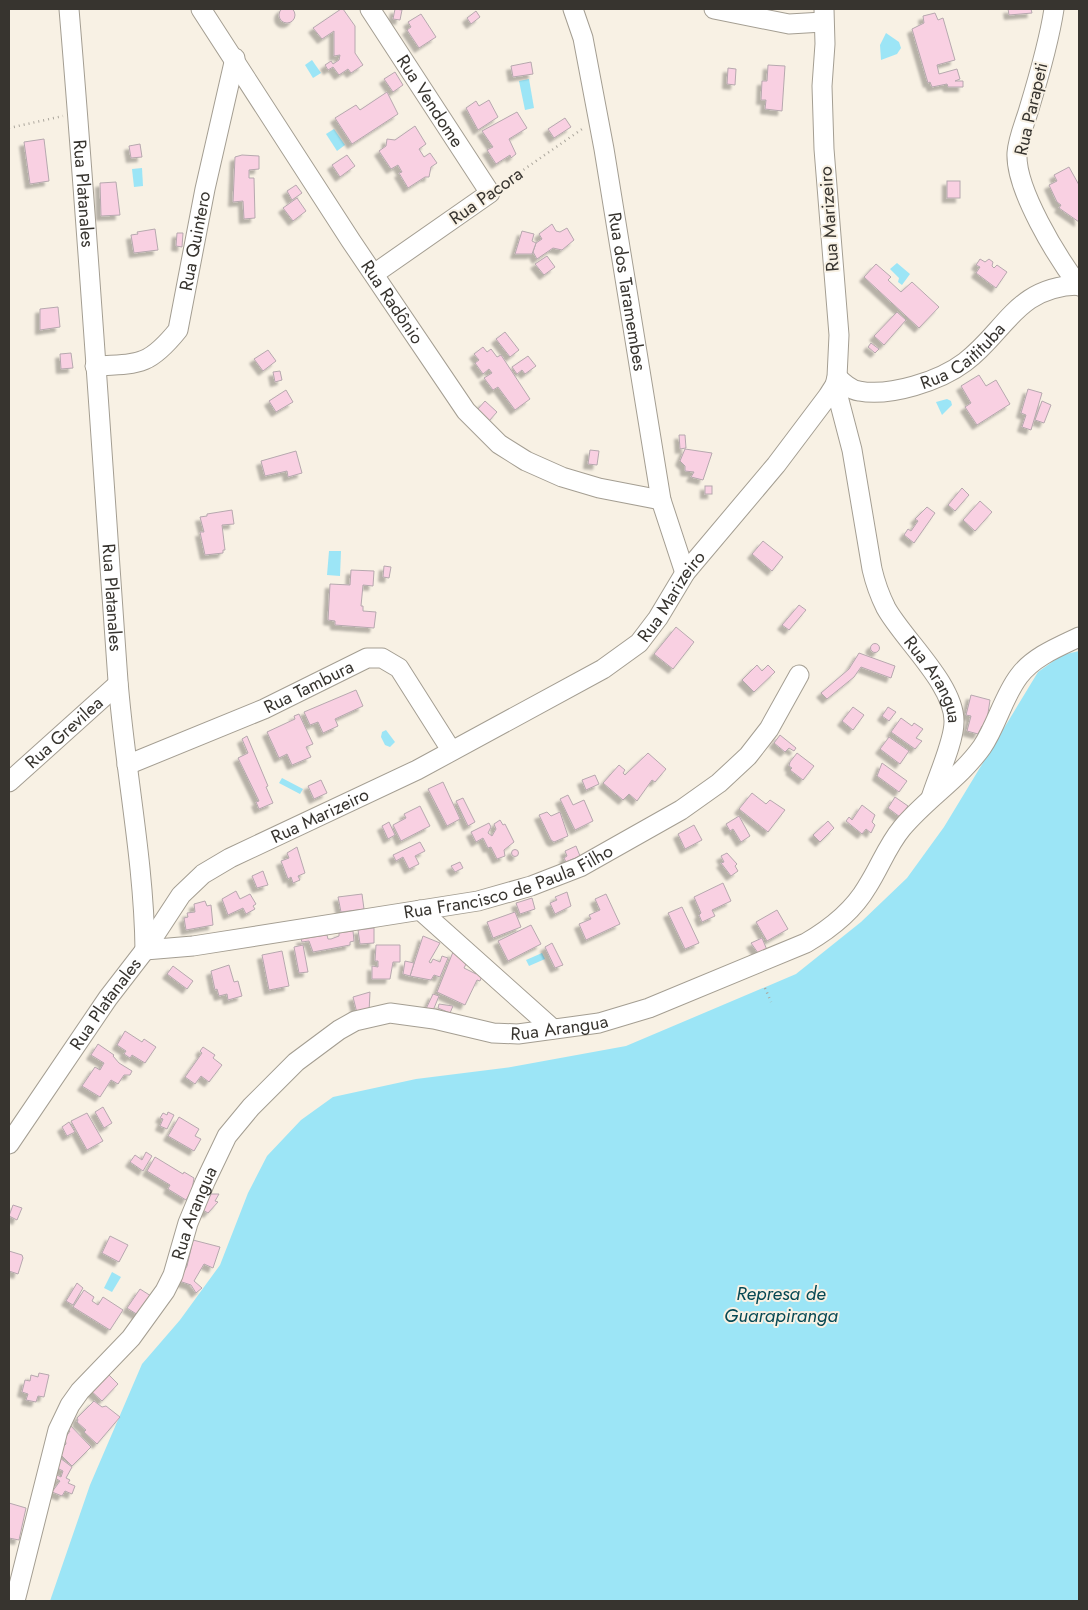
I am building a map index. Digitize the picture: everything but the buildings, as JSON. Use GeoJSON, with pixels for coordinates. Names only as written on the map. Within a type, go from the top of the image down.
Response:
{"type":"FeatureCollection","features":[{"type":"Feature","properties":{"kind":"street","name":"Rua Platanales"},"geometry":{"type":"LineString","coordinates":[[9,1144],[108,998],[144,950],[142,895],[118,684],[95,366],[93,305],[70,9]]}},
{"type":"Feature","properties":{"kind":"street","name":"Rua Radônio"},"geometry":{"type":"LineString","coordinates":[[201,9],[466,411],[499,444],[526,461],[562,477],[599,488],[660,500]]}},
{"type":"Feature","properties":{"kind":"street","name":"Rua Vendome"},"geometry":{"type":"LineString","coordinates":[[370,9],[490,192]]}},
{"type":"Feature","properties":{"kind":"street","name":"Rua dos Taramembes"},"geometry":{"type":"LineString","coordinates":[[573,9],[583,38],[598,117],[653,442],[660,500],[685,573]]}},
{"type":"Feature","properties":{"kind":"street"},"geometry":{"type":"LineString","coordinates":[[714,9],[789,24],[824,15]]}},
{"type":"Feature","properties":{"kind":"street","name":"Rua Parapeti"},"geometry":{"type":"LineString","coordinates":[[1054,9],[1039,74],[1019,141],[1017,161],[1024,186],[1047,238],[1077,277]]}},
{"type":"Feature","properties":{"kind":"street","name":"Rua Marizeiro"},"geometry":{"type":"LineString","coordinates":[[144,950],[181,895],[203,874],[230,858],[417,770],[603,668],[639,643],[658,618],[685,573],[776,465],[836,381],[839,335],[822,115],[825,44],[824,15]]}},
{"type":"Feature","properties":{"kind":"street","name":"Rua Quintero"},"geometry":{"type":"LineString","coordinates":[[95,366],[132,364],[149,359],[163,348],[178,330],[205,189],[235,58]]}},
{"type":"Feature","properties":{"kind":"street","name":"Rua Pacora"},"geometry":{"type":"LineString","coordinates":[[374,274],[490,192]]}},
{"type":"Feature","properties":{"kind":"street","name":"Rua Caitituba"},"geometry":{"type":"LineString","coordinates":[[836,381],[851,388],[869,392],[899,389],[933,380],[964,363],[1006,319],[1027,301],[1077,277]]}},
{"type":"Feature","properties":{"kind":"street","name":"Rua Arangua"},"geometry":{"type":"LineString","coordinates":[[15,1601],[58,1430],[70,1405],[93,1376],[131,1338],[165,1291],[173,1275],[188,1223],[227,1136],[251,1108],[296,1062],[339,1030],[355,1021],[376,1014],[409,1015],[493,1033],[518,1034],[599,1023],[649,1008],[806,943],[829,929],[847,913],[867,888],[891,842],[930,800],[951,738],[954,722],[953,711],[942,687],[887,609],[877,586],[872,569],[852,450],[836,381]]}},
{"type":"Feature","properties":{"kind":"street"},"geometry":{"type":"LineString","coordinates":[[930,800],[970,762],[982,746],[996,724],[1019,675],[1038,658],[1079,638]]}},
{"type":"Feature","properties":{"kind":"street","name":"Rua Tambura"},"geometry":{"type":"LineString","coordinates":[[127,765],[264,709],[366,658],[382,658],[399,668],[451,750]]}},
{"type":"Feature","properties":{"kind":"street","name":"Rua Francisco de Paula Filho"},"geometry":{"type":"LineString","coordinates":[[144,950],[193,946],[478,901],[547,880],[580,867],[681,810],[719,783],[748,756],[769,729],[800,674]]}},
{"type":"Feature","properties":{"kind":"street","name":"Rua Grevilea"},"geometry":{"type":"LineString","coordinates":[[9,782],[118,684]]}},
{"type":"Feature","properties":{"kind":"street"},"geometry":{"type":"LineString","coordinates":[[420,910],[554,1028]]}},
{"type":"Feature","properties":{"kind":"path"},"geometry":{"type":"LineString","coordinates":[[9,128],[78,113]]}},
{"type":"Feature","properties":{"kind":"path","name":"Rua Pacora"},"geometry":{"type":"LineString","coordinates":[[490,192],[598,117]]}},
{"type":"Feature","properties":{"kind":"path"},"geometry":{"type":"LineString","coordinates":[[764,988],[772,1002]]}},
{"type":"Feature","properties":{"kind":"water"},"geometry":{"type":"Polygon","coordinates":[[[886,33],[899,42],[901,48],[897,54],[881,60],[880,45],[886,33]]]}},
{"type":"Feature","properties":{"kind":"water"},"geometry":{"type":"Polygon","coordinates":[[[312,60],[321,73],[313,78],[305,65],[312,60]]]}},
{"type":"Feature","properties":{"kind":"water"},"geometry":{"type":"Polygon","coordinates":[[[529,79],[534,108],[525,110],[519,81],[529,79]]]}},
{"type":"Feature","properties":{"kind":"water"},"geometry":{"type":"Polygon","coordinates":[[[334,129],[345,145],[337,151],[326,134],[334,129]]]}},
{"type":"Feature","properties":{"kind":"water"},"geometry":{"type":"Polygon","coordinates":[[[142,168],[143,186],[134,187],[132,169],[142,168]]]}},
{"type":"Feature","properties":{"kind":"water"},"geometry":{"type":"Polygon","coordinates":[[[897,263],[910,274],[902,285],[898,282],[899,278],[890,269],[897,263]]]}},
{"type":"Feature","properties":{"kind":"water"},"geometry":{"type":"Polygon","coordinates":[[[947,399],[951,401],[952,405],[942,415],[936,402],[947,399]]]}},
{"type":"Feature","properties":{"kind":"water"},"geometry":{"type":"Polygon","coordinates":[[[329,551],[341,551],[340,576],[327,575],[329,551]]]}},
{"type":"Feature","properties":{"kind":"water","name":"Represa de Guarapiranga"},"geometry":{"type":"Polygon","coordinates":[[[1079,651],[1079,1601],[50,1601],[90,1485],[142,1364],[180,1320],[220,1265],[248,1193],[267,1156],[301,1120],[333,1097],[416,1079],[511,1067],[626,1046],[796,974],[861,922],[907,878],[944,827],[1038,672],[1062,655],[1079,651]]]}},
{"type":"Feature","properties":{"kind":"water"},"geometry":{"type":"Polygon","coordinates":[[[386,730],[395,742],[390,747],[385,745],[381,737],[382,732],[386,730]]]}},
{"type":"Feature","properties":{"kind":"water"},"geometry":{"type":"Polygon","coordinates":[[[282,778],[303,789],[300,794],[279,783],[282,778]]]}},
{"type":"Feature","properties":{"kind":"water"},"geometry":{"type":"Polygon","coordinates":[[[542,953],[545,959],[529,966],[526,960],[542,953]]]}},
{"type":"Feature","properties":{"kind":"water"},"geometry":{"type":"Polygon","coordinates":[[[112,1272],[121,1277],[112,1292],[104,1288],[112,1272]]]}}]}
